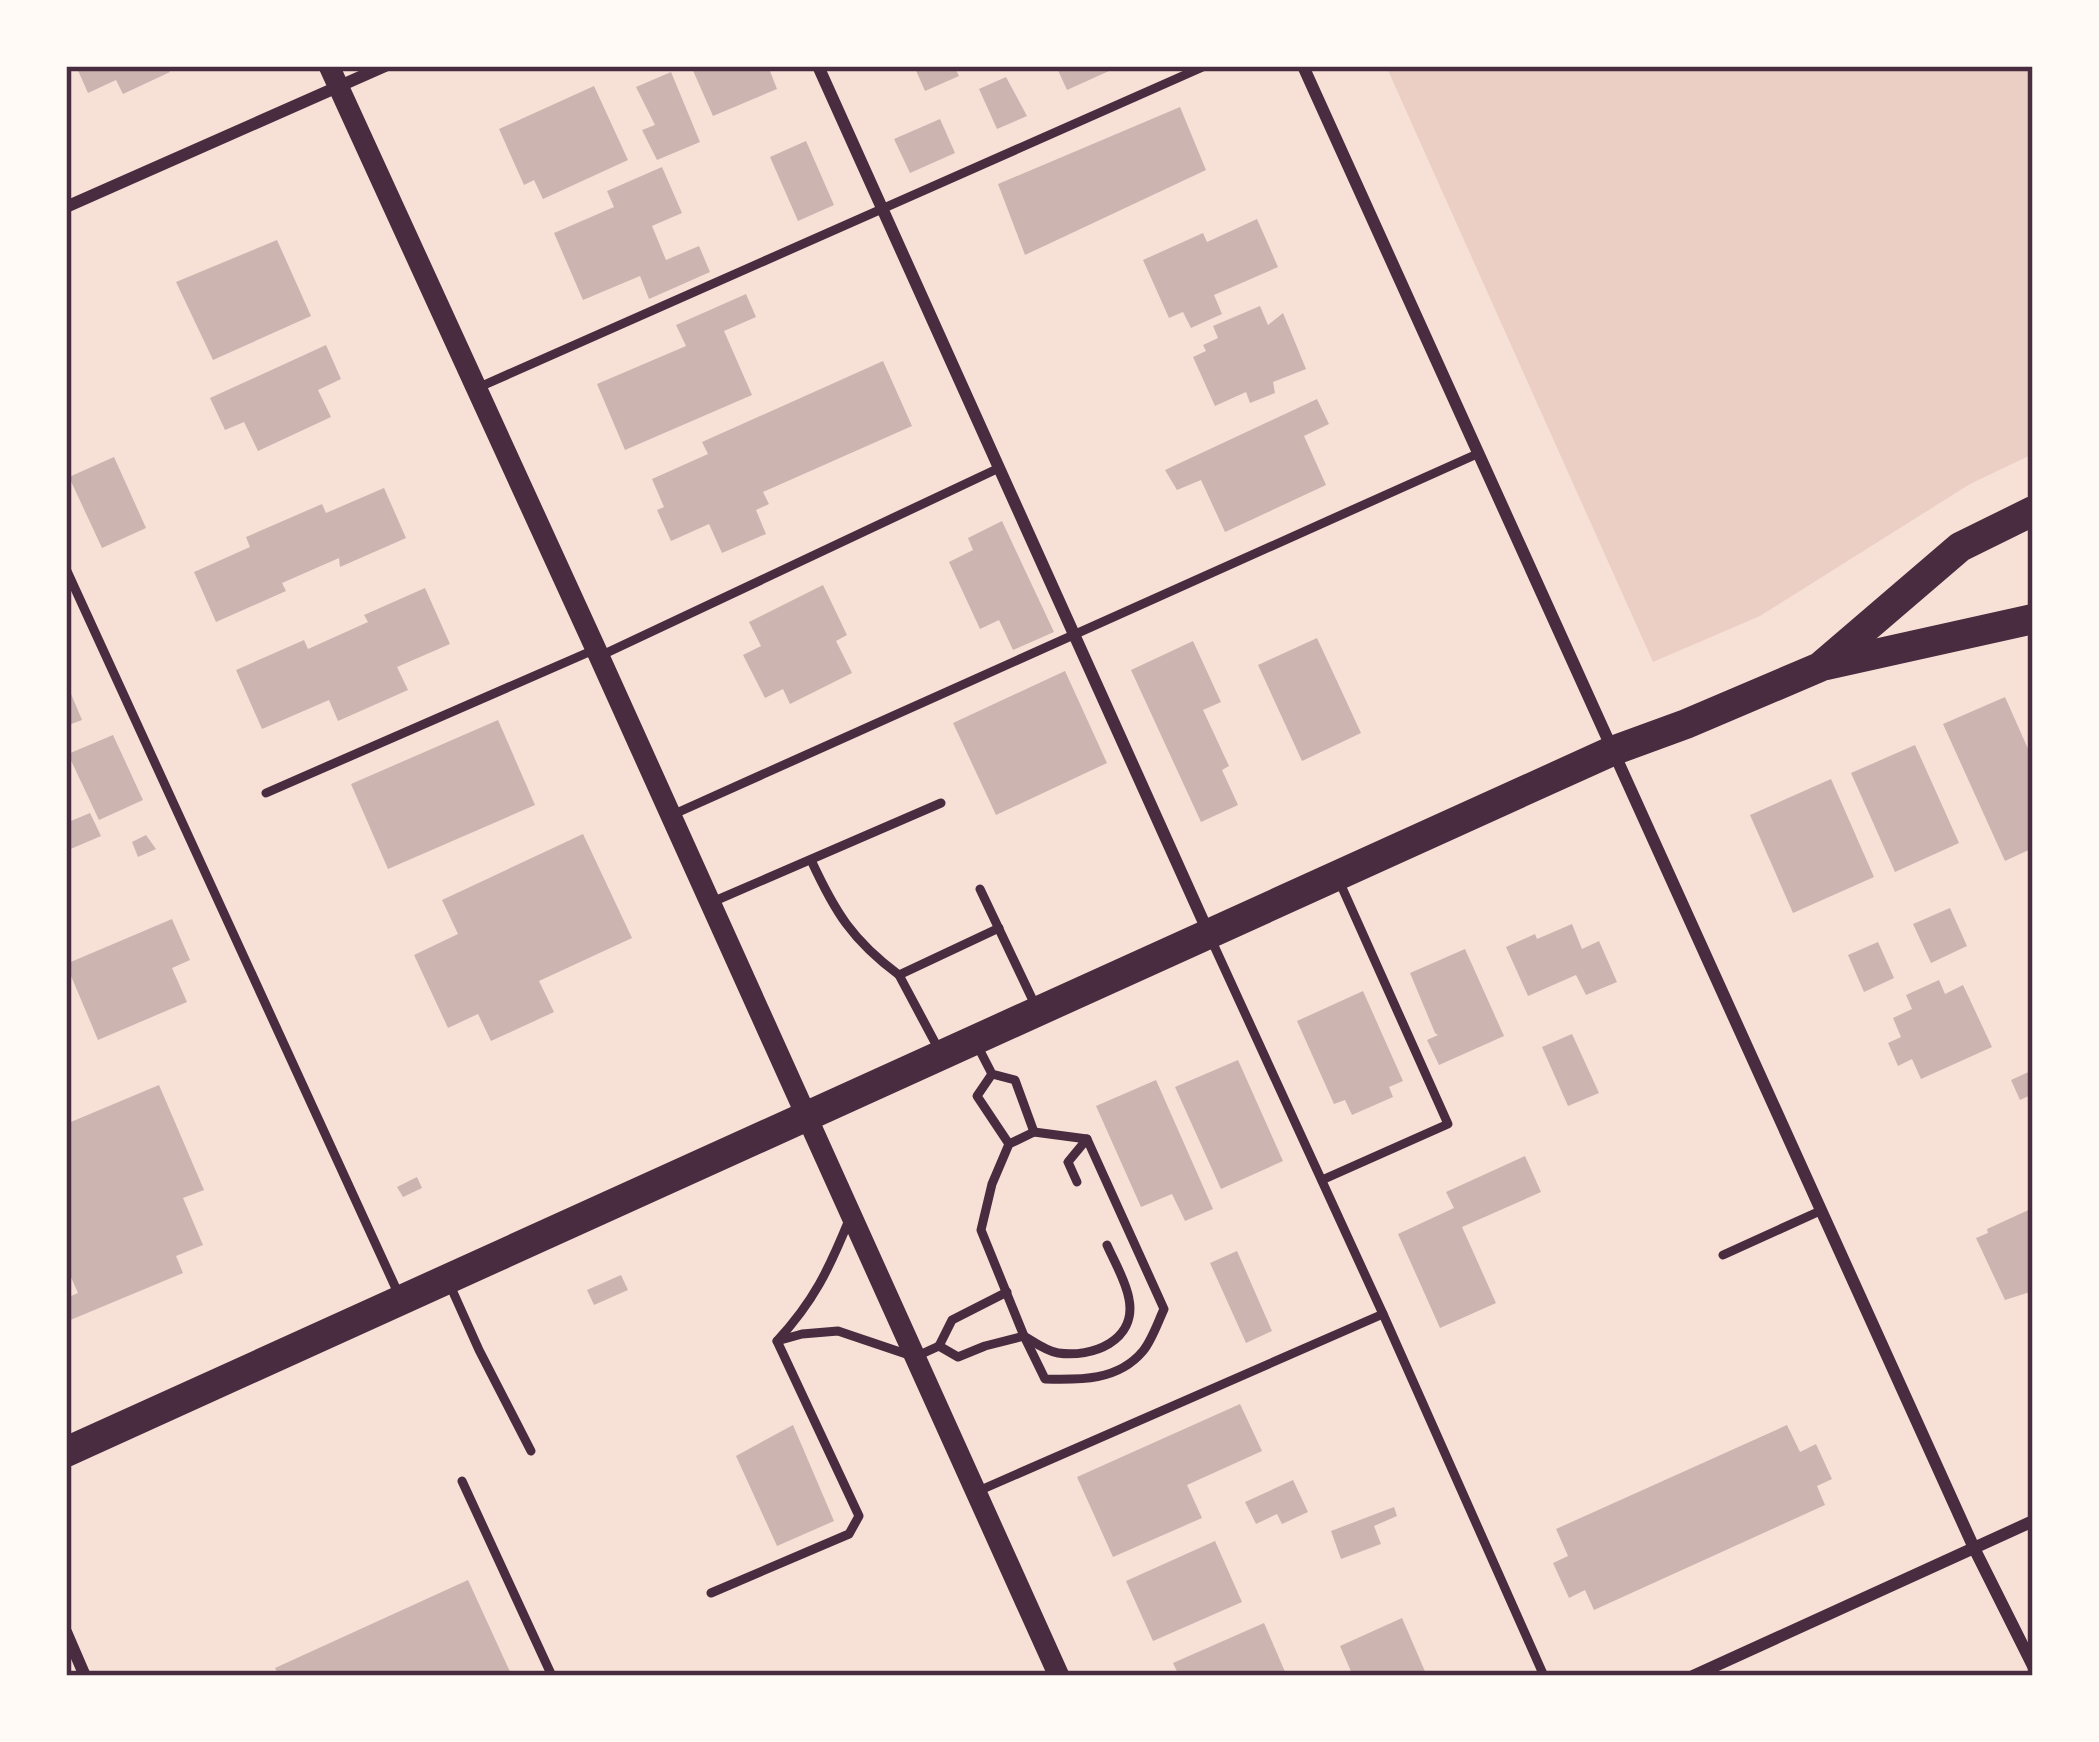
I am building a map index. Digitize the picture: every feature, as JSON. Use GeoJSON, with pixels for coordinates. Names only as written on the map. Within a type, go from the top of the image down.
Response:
{"type":"FeatureCollection","features":[{"type":"Feature","properties":{"kind":"main road"},"geometry":{"type":"LineString","coordinates":[[1820,667],[1960,548],[2033,511]]}},
{"type":"Feature","properties":{"kind":"main road"},"geometry":{"type":"LineString","coordinates":[[66,1452],[1612,751],[1820,667],[2033,619]]}},
{"type":"Feature","properties":{"kind":"street"},"geometry":{"type":"LineString","coordinates":[[66,207],[334,76],[385,66]]}},
{"type":"Feature","properties":{"kind":"street"},"geometry":{"type":"LineString","coordinates":[[818,66],[1209,934]]}},
{"type":"Feature","properties":{"kind":"street"},"geometry":{"type":"LineString","coordinates":[[1303,66],[1820,1211],[2033,1666]]}},
{"type":"Feature","properties":{"kind":"street"},"geometry":{"type":"LineString","coordinates":[[334,76],[1059,1676]]}},
{"type":"Feature","properties":{"kind":"street"},"geometry":{"type":"LineString","coordinates":[[1693,1676],[2033,1521]]}},
{"type":"Feature","properties":{"kind":"street"},"geometry":{"type":"LineString","coordinates":[[66,1632],[86,1676]]}},
{"type":"Feature","properties":{"kind":"lane"},"geometry":{"type":"LineString","coordinates":[[475,389],[1205,66]]}},
{"type":"Feature","properties":{"kind":"lane"},"geometry":{"type":"LineString","coordinates":[[670,815],[1477,454]]}},
{"type":"Feature","properties":{"kind":"lane"},"geometry":{"type":"LineString","coordinates":[[266,793],[598,652],[999,468]]}},
{"type":"Feature","properties":{"kind":"lane"},"geometry":{"type":"LineString","coordinates":[[66,569],[401,1299]]}},
{"type":"Feature","properties":{"kind":"lane"},"geometry":{"type":"LineString","coordinates":[[710,903],[941,803]]}},
{"type":"Feature","properties":{"kind":"lane"},"geometry":{"type":"LineString","coordinates":[[812,860],[833,907],[855,937],[899,975],[941,1054]]}},
{"type":"Feature","properties":{"kind":"lane"},"geometry":{"type":"LineString","coordinates":[[1322,1180],[1448,1124],[1337,876]]}},
{"type":"Feature","properties":{"kind":"lane"},"geometry":{"type":"LineString","coordinates":[[980,889],[1038,1011]]}},
{"type":"Feature","properties":{"kind":"lane"},"geometry":{"type":"LineString","coordinates":[[899,975],[999,928]]}},
{"type":"Feature","properties":{"kind":"lane"},"geometry":{"type":"LineString","coordinates":[[1209,934],[1544,1676]]}},
{"type":"Feature","properties":{"kind":"lane"},"geometry":{"type":"LineString","coordinates":[[974,1040],[992,1074],[1015,1080],[1034,1132]]}},
{"type":"Feature","properties":{"kind":"lane"},"geometry":{"type":"LineString","coordinates":[[992,1074],[977,1096],[1010,1144]]}},
{"type":"Feature","properties":{"kind":"lane"},"geometry":{"type":"LineString","coordinates":[[1034,1132],[1087,1138],[1164,1309],[1143,1352],[1119,1369],[1093,1380],[1045,1378],[982,1230],[992,1184],[1010,1144],[1034,1132]]}},
{"type":"Feature","properties":{"kind":"lane"},"geometry":{"type":"LineString","coordinates":[[1077,1182],[1068,1162],[1087,1138]]}},
{"type":"Feature","properties":{"kind":"lane"},"geometry":{"type":"LineString","coordinates":[[1724,1256],[1820,1211]]}},
{"type":"Feature","properties":{"kind":"lane"},"geometry":{"type":"LineString","coordinates":[[777,1341],[827,1275],[851,1215]]}},
{"type":"Feature","properties":{"kind":"lane"},"geometry":{"type":"LineString","coordinates":[[939,1346],[958,1357],[1024,1336],[1054,1353],[1090,1353],[1112,1345],[1126,1324],[1130,1300],[1107,1245]]}},
{"type":"Feature","properties":{"kind":"lane"},"geometry":{"type":"LineString","coordinates":[[446,1278],[531,1451]]}},
{"type":"Feature","properties":{"kind":"lane"},"geometry":{"type":"LineString","coordinates":[[777,1341],[838,1331],[915,1357],[939,1346],[952,1320],[1007,1292]]}},
{"type":"Feature","properties":{"kind":"lane"},"geometry":{"type":"LineString","coordinates":[[976,1492],[1383,1314]]}},
{"type":"Feature","properties":{"kind":"lane"},"geometry":{"type":"LineString","coordinates":[[711,1593],[849,1534],[859,1516],[777,1341]]}},
{"type":"Feature","properties":{"kind":"lane"},"geometry":{"type":"LineString","coordinates":[[462,1481],[552,1676]]}},
{"type":"Feature","properties":{"kind":"shaded area"},"geometry":{"type":"Polygon","coordinates":[[[1386,66],[2033,66],[2033,454],[1970,484],[1760,616],[1653,662],[1386,66]]]}},
{"type":"Feature","properties":{"kind":"building"},"geometry":{"type":"Polygon","coordinates":[[[76,66],[168,66],[170,72],[123,94],[116,80],[88,93],[76,66]]]}},
{"type":"Feature","properties":{"kind":"building"},"geometry":{"type":"Polygon","coordinates":[[[691,66],[768,66],[777,89],[713,116],[691,66]]]}},
{"type":"Feature","properties":{"kind":"building"},"geometry":{"type":"Polygon","coordinates":[[[914,66],[954,66],[959,76],[925,91],[914,66]]]}},
{"type":"Feature","properties":{"kind":"building"},"geometry":{"type":"Polygon","coordinates":[[[1056,66],[1120,66],[1067,90],[1056,66]]]}},
{"type":"Feature","properties":{"kind":"building"},"geometry":{"type":"Polygon","coordinates":[[[671,72],[700,142],[657,160],[642,130],[655,125],[636,87],[671,72]]]}},
{"type":"Feature","properties":{"kind":"building"},"geometry":{"type":"Polygon","coordinates":[[[1006,77],[1027,116],[997,129],[979,89],[1006,77]]]}},
{"type":"Feature","properties":{"kind":"building"},"geometry":{"type":"Polygon","coordinates":[[[594,86],[628,160],[543,199],[534,180],[524,185],[499,129],[594,86]]]}},
{"type":"Feature","properties":{"kind":"building"},"geometry":{"type":"Polygon","coordinates":[[[1180,107],[1206,170],[1025,255],[998,184],[1180,107]]]}},
{"type":"Feature","properties":{"kind":"building"},"geometry":{"type":"Polygon","coordinates":[[[940,119],[955,153],[910,173],[894,139],[940,119]]]}},
{"type":"Feature","properties":{"kind":"building"},"geometry":{"type":"Polygon","coordinates":[[[806,141],[834,205],[798,221],[770,157],[806,141]]]}},
{"type":"Feature","properties":{"kind":"building"},"geometry":{"type":"Polygon","coordinates":[[[662,167],[682,213],[652,226],[666,260],[699,246],[710,272],[649,299],[640,276],[583,300],[554,233],[614,207],[607,191],[662,167]]]}},
{"type":"Feature","properties":{"kind":"building"},"geometry":{"type":"Polygon","coordinates":[[[1257,219],[1278,267],[1214,295],[1222,314],[1191,328],[1183,312],[1169,318],[1143,260],[1203,233],[1207,242],[1257,219]]]}},
{"type":"Feature","properties":{"kind":"building"},"geometry":{"type":"Polygon","coordinates":[[[277,240],[311,316],[213,360],[176,282],[277,240]]]}},
{"type":"Feature","properties":{"kind":"building"},"geometry":{"type":"Polygon","coordinates":[[[746,294],[756,317],[724,331],[752,395],[625,450],[597,384],[686,346],[676,325],[746,294]]]}},
{"type":"Feature","properties":{"kind":"building"},"geometry":{"type":"Polygon","coordinates":[[[1260,306],[1268,325],[1283,313],[1306,369],[1273,382],[1275,393],[1250,403],[1246,392],[1215,406],[1193,357],[1218,338],[1213,326],[1260,306]]]}},
{"type":"Feature","properties":{"kind":"building"},"geometry":{"type":"Polygon","coordinates":[[[326,345],[341,379],[318,390],[331,417],[258,451],[244,422],[225,430],[210,398],[326,345]]]}},
{"type":"Feature","properties":{"kind":"building"},"geometry":{"type":"Polygon","coordinates":[[[883,361],[912,426],[763,492],[769,504],[756,510],[766,534],[722,553],[709,524],[671,541],[657,510],[664,507],[652,479],[708,454],[702,442],[883,361]]]}},
{"type":"Feature","properties":{"kind":"building"},"geometry":{"type":"Polygon","coordinates":[[[1317,399],[1329,424],[1304,436],[1326,485],[1225,532],[1201,480],[1177,490],[1165,470],[1317,399]]]}},
{"type":"Feature","properties":{"kind":"building"},"geometry":{"type":"Polygon","coordinates":[[[114,457],[146,528],[102,548],[69,477],[114,457]]]}},
{"type":"Feature","properties":{"kind":"building"},"geometry":{"type":"Polygon","coordinates":[[[384,488],[406,538],[340,567],[339,558],[282,583],[286,591],[216,622],[194,572],[250,547],[246,537],[322,504],[326,513],[384,488]]]}},
{"type":"Feature","properties":{"kind":"building"},"geometry":{"type":"Polygon","coordinates":[[[1002,521],[1054,632],[1013,650],[999,620],[980,629],[949,562],[973,550],[968,538],[1002,521]]]}},
{"type":"Feature","properties":{"kind":"building"},"geometry":{"type":"Polygon","coordinates":[[[823,585],[847,635],[836,641],[852,673],[790,704],[783,689],[765,698],[743,655],[761,646],[749,622],[823,585]]]}},
{"type":"Feature","properties":{"kind":"building"},"geometry":{"type":"Polygon","coordinates":[[[425,588],[450,644],[397,667],[408,690],[338,721],[329,700],[262,729],[236,670],[304,640],[308,649],[368,622],[364,615],[425,588]]]}},
{"type":"Feature","properties":{"kind":"building"},"geometry":{"type":"Polygon","coordinates":[[[1317,638],[1361,733],[1302,761],[1258,665],[1317,638]]]}},
{"type":"Feature","properties":{"kind":"building"},"geometry":{"type":"Polygon","coordinates":[[[1193,641],[1221,702],[1203,710],[1229,766],[1222,770],[1238,805],[1201,822],[1131,670],[1193,641]]]}},
{"type":"Feature","properties":{"kind":"building"},"geometry":{"type":"Polygon","coordinates":[[[1065,671],[1107,763],[996,815],[953,723],[1065,671]]]}},
{"type":"Feature","properties":{"kind":"building"},"geometry":{"type":"Polygon","coordinates":[[[66,682],[82,720],[66,726],[66,682]]]}},
{"type":"Feature","properties":{"kind":"building"},"geometry":{"type":"Polygon","coordinates":[[[2005,697],[2033,760],[2033,848],[2005,861],[1943,724],[2005,697]]]}},
{"type":"Feature","properties":{"kind":"building"},"geometry":{"type":"Polygon","coordinates":[[[498,720],[535,805],[388,869],[351,784],[498,720]]]}},
{"type":"Feature","properties":{"kind":"building"},"geometry":{"type":"Polygon","coordinates":[[[113,735],[143,800],[99,820],[68,754],[113,735]]]}},
{"type":"Feature","properties":{"kind":"building"},"geometry":{"type":"Polygon","coordinates":[[[1915,745],[1959,843],[1895,872],[1851,773],[1915,745]]]}},
{"type":"Feature","properties":{"kind":"building"},"geometry":{"type":"Polygon","coordinates":[[[1831,779],[1874,877],[1793,913],[1750,815],[1831,779]]]}},
{"type":"Feature","properties":{"kind":"building"},"geometry":{"type":"Polygon","coordinates":[[[90,813],[101,836],[66,851],[66,823],[90,813]]]}},
{"type":"Feature","properties":{"kind":"building"},"geometry":{"type":"Polygon","coordinates":[[[583,834],[632,938],[539,981],[554,1012],[491,1041],[478,1014],[448,1028],[414,955],[458,934],[442,900],[583,834]]]}},
{"type":"Feature","properties":{"kind":"building"},"geometry":{"type":"Polygon","coordinates":[[[146,835],[156,849],[138,857],[132,842],[146,835]]]}},
{"type":"Feature","properties":{"kind":"building"},"geometry":{"type":"Polygon","coordinates":[[[1950,908],[1967,946],[1931,963],[1913,924],[1950,908]]]}},
{"type":"Feature","properties":{"kind":"building"},"geometry":{"type":"Polygon","coordinates":[[[172,919],[190,960],[172,968],[187,1002],[98,1040],[66,964],[172,919]]]}},
{"type":"Feature","properties":{"kind":"building"},"geometry":{"type":"Polygon","coordinates":[[[1572,924],[1582,949],[1599,941],[1617,982],[1586,995],[1576,975],[1528,996],[1506,947],[1572,924]]]}},
{"type":"Feature","properties":{"kind":"building"},"geometry":{"type":"Polygon","coordinates":[[[1878,942],[1894,978],[1864,992],[1848,955],[1878,942]]]}},
{"type":"Feature","properties":{"kind":"building"},"geometry":{"type":"Polygon","coordinates":[[[1465,949],[1504,1036],[1439,1065],[1427,1040],[1438,1035],[1410,973],[1465,949]]]}},
{"type":"Feature","properties":{"kind":"building"},"geometry":{"type":"Polygon","coordinates":[[[1939,980],[1945,994],[1963,985],[1992,1047],[1921,1079],[1912,1059],[1898,1066],[1888,1043],[1901,1037],[1893,1018],[1912,1009],[1906,995],[1939,980]]]}},
{"type":"Feature","properties":{"kind":"building"},"geometry":{"type":"Polygon","coordinates":[[[1363,991],[1403,1081],[1389,1087],[1393,1097],[1352,1115],[1345,1100],[1334,1104],[1297,1021],[1363,991]]]}},
{"type":"Feature","properties":{"kind":"building"},"geometry":{"type":"Polygon","coordinates":[[[1572,1034],[1599,1093],[1568,1106],[1542,1047],[1572,1034]]]}},
{"type":"Feature","properties":{"kind":"building"},"geometry":{"type":"Polygon","coordinates":[[[1238,1060],[1283,1161],[1221,1189],[1175,1087],[1238,1060]]]}},
{"type":"Feature","properties":{"kind":"building"},"geometry":{"type":"Polygon","coordinates":[[[2033,1070],[2033,1094],[2020,1100],[2011,1080],[2033,1070]]]}},
{"type":"Feature","properties":{"kind":"building"},"geometry":{"type":"Polygon","coordinates":[[[1156,1080],[1213,1209],[1185,1221],[1172,1194],[1141,1207],[1096,1106],[1156,1080]]]}},
{"type":"Feature","properties":{"kind":"building"},"geometry":{"type":"Polygon","coordinates":[[[159,1085],[204,1190],[183,1198],[203,1245],[176,1256],[183,1273],[68,1321],[66,1298],[78,1293],[66,1266],[66,1124],[159,1085]]]}},
{"type":"Feature","properties":{"kind":"building"},"geometry":{"type":"Polygon","coordinates":[[[1525,1156],[1541,1192],[1462,1227],[1496,1303],[1440,1328],[1398,1234],[1454,1208],[1446,1192],[1525,1156]]]}},
{"type":"Feature","properties":{"kind":"building"},"geometry":{"type":"Polygon","coordinates":[[[417,1177],[422,1188],[403,1197],[397,1187],[417,1177]]]}},
{"type":"Feature","properties":{"kind":"building"},"geometry":{"type":"Polygon","coordinates":[[[2033,1208],[2033,1291],[2005,1300],[1976,1238],[2033,1208]]]}},
{"type":"Feature","properties":{"kind":"building"},"geometry":{"type":"Polygon","coordinates":[[[1237,1251],[1272,1331],[1246,1343],[1210,1263],[1237,1251]]]}},
{"type":"Feature","properties":{"kind":"building"},"geometry":{"type":"Polygon","coordinates":[[[621,1275],[628,1290],[594,1305],[587,1290],[621,1275]]]}},
{"type":"Feature","properties":{"kind":"building"},"geometry":{"type":"Polygon","coordinates":[[[1240,1404],[1262,1451],[1187,1485],[1202,1518],[1113,1557],[1077,1477],[1240,1404]]]}},
{"type":"Feature","properties":{"kind":"building"},"geometry":{"type":"Polygon","coordinates":[[[793,1425],[834,1521],[777,1546],[736,1456],[793,1425]]]}},
{"type":"Feature","properties":{"kind":"building"},"geometry":{"type":"Polygon","coordinates":[[[1787,1425],[1800,1452],[1816,1444],[1832,1479],[1817,1486],[1825,1505],[1594,1610],[1585,1590],[1569,1598],[1553,1563],[1568,1556],[1556,1529],[1787,1425]]]}},
{"type":"Feature","properties":{"kind":"building"},"geometry":{"type":"Polygon","coordinates":[[[1293,1480],[1308,1512],[1282,1524],[1277,1514],[1256,1524],[1245,1502],[1293,1480]]]}},
{"type":"Feature","properties":{"kind":"building"},"geometry":{"type":"Polygon","coordinates":[[[1394,1507],[1397,1516],[1374,1526],[1381,1544],[1341,1559],[1331,1531],[1394,1507]]]}},
{"type":"Feature","properties":{"kind":"building"},"geometry":{"type":"Polygon","coordinates":[[[1215,1541],[1242,1602],[1153,1641],[1126,1581],[1215,1541]]]}},
{"type":"Feature","properties":{"kind":"building"},"geometry":{"type":"Polygon","coordinates":[[[468,1580],[512,1676],[279,1676],[275,1668],[468,1580]]]}},
{"type":"Feature","properties":{"kind":"building"},"geometry":{"type":"Polygon","coordinates":[[[1402,1618],[1427,1676],[1353,1676],[1340,1646],[1402,1618]]]}},
{"type":"Feature","properties":{"kind":"building"},"geometry":{"type":"Polygon","coordinates":[[[1264,1623],[1286,1674],[1179,1676],[1173,1663],[1264,1623]]]}}]}
